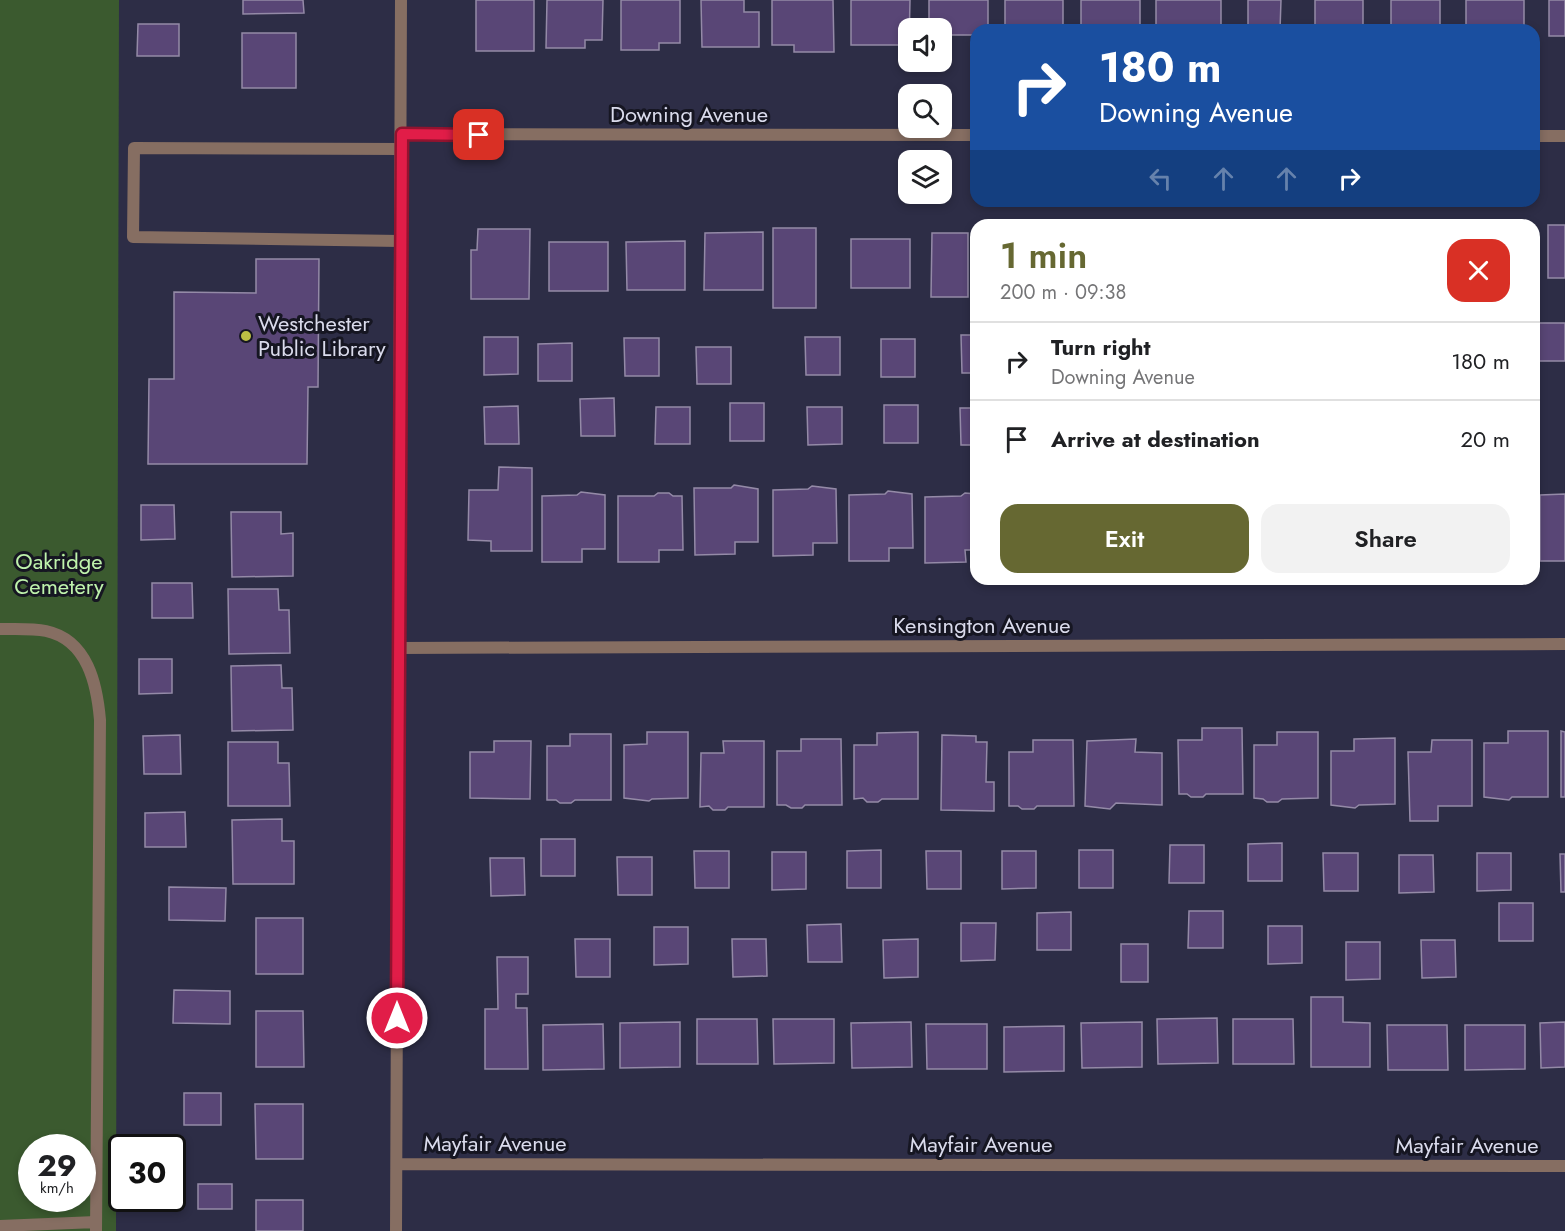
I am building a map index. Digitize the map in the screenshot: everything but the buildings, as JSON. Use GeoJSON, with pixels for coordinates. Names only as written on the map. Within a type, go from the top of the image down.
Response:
{"type":"FeatureCollection","features":[{"type":"Feature","properties":{"kind":"street"},"geometry":{"type":"LineString","coordinates":[[396,1231],[401,0]]}},
{"type":"Feature","properties":{"kind":"street","name":"Downing Avenue"},"geometry":{"type":"LineString","coordinates":[[402,134],[970,135]]}},
{"type":"Feature","properties":{"kind":"street"},"geometry":{"type":"LineString","coordinates":[[1540,136],[1565,136]]}},
{"type":"Feature","properties":{"kind":"street"},"geometry":{"type":"LineString","coordinates":[[400,241],[133,237],[134,148],[402,149]]}},
{"type":"Feature","properties":{"kind":"street"},"geometry":{"type":"LineString","coordinates":[[0,629],[48,631],[66,640],[79,652],[91,669],[98,691],[100,720],[96,1227],[0,1226]]}},
{"type":"Feature","properties":{"kind":"street","name":"Kensington Avenue"},"geometry":{"type":"LineString","coordinates":[[399,648],[1565,644]]}},
{"type":"Feature","properties":{"kind":"street","name":"Mayfair Avenue"},"geometry":{"type":"LineString","coordinates":[[397,1164],[1565,1166]]}},
{"type":"Feature","properties":{"kind":"green space","name":"Oakridge Cemetery"},"geometry":{"type":"Polygon","coordinates":[[[0,0],[119,0],[116,1134],[108,1134],[108,1212],[116,1212],[116,1231],[0,1231],[0,0]]]}},
{"type":"Feature","properties":{"kind":"place","name":"Westchester Public Library"},"geometry":{"type":"Point","coordinates":[246,336]}},
{"type":"Feature","properties":{"kind":"route"},"geometry":{"type":"LineString","coordinates":[[397,1018],[402,134],[479,135]]}}]}
